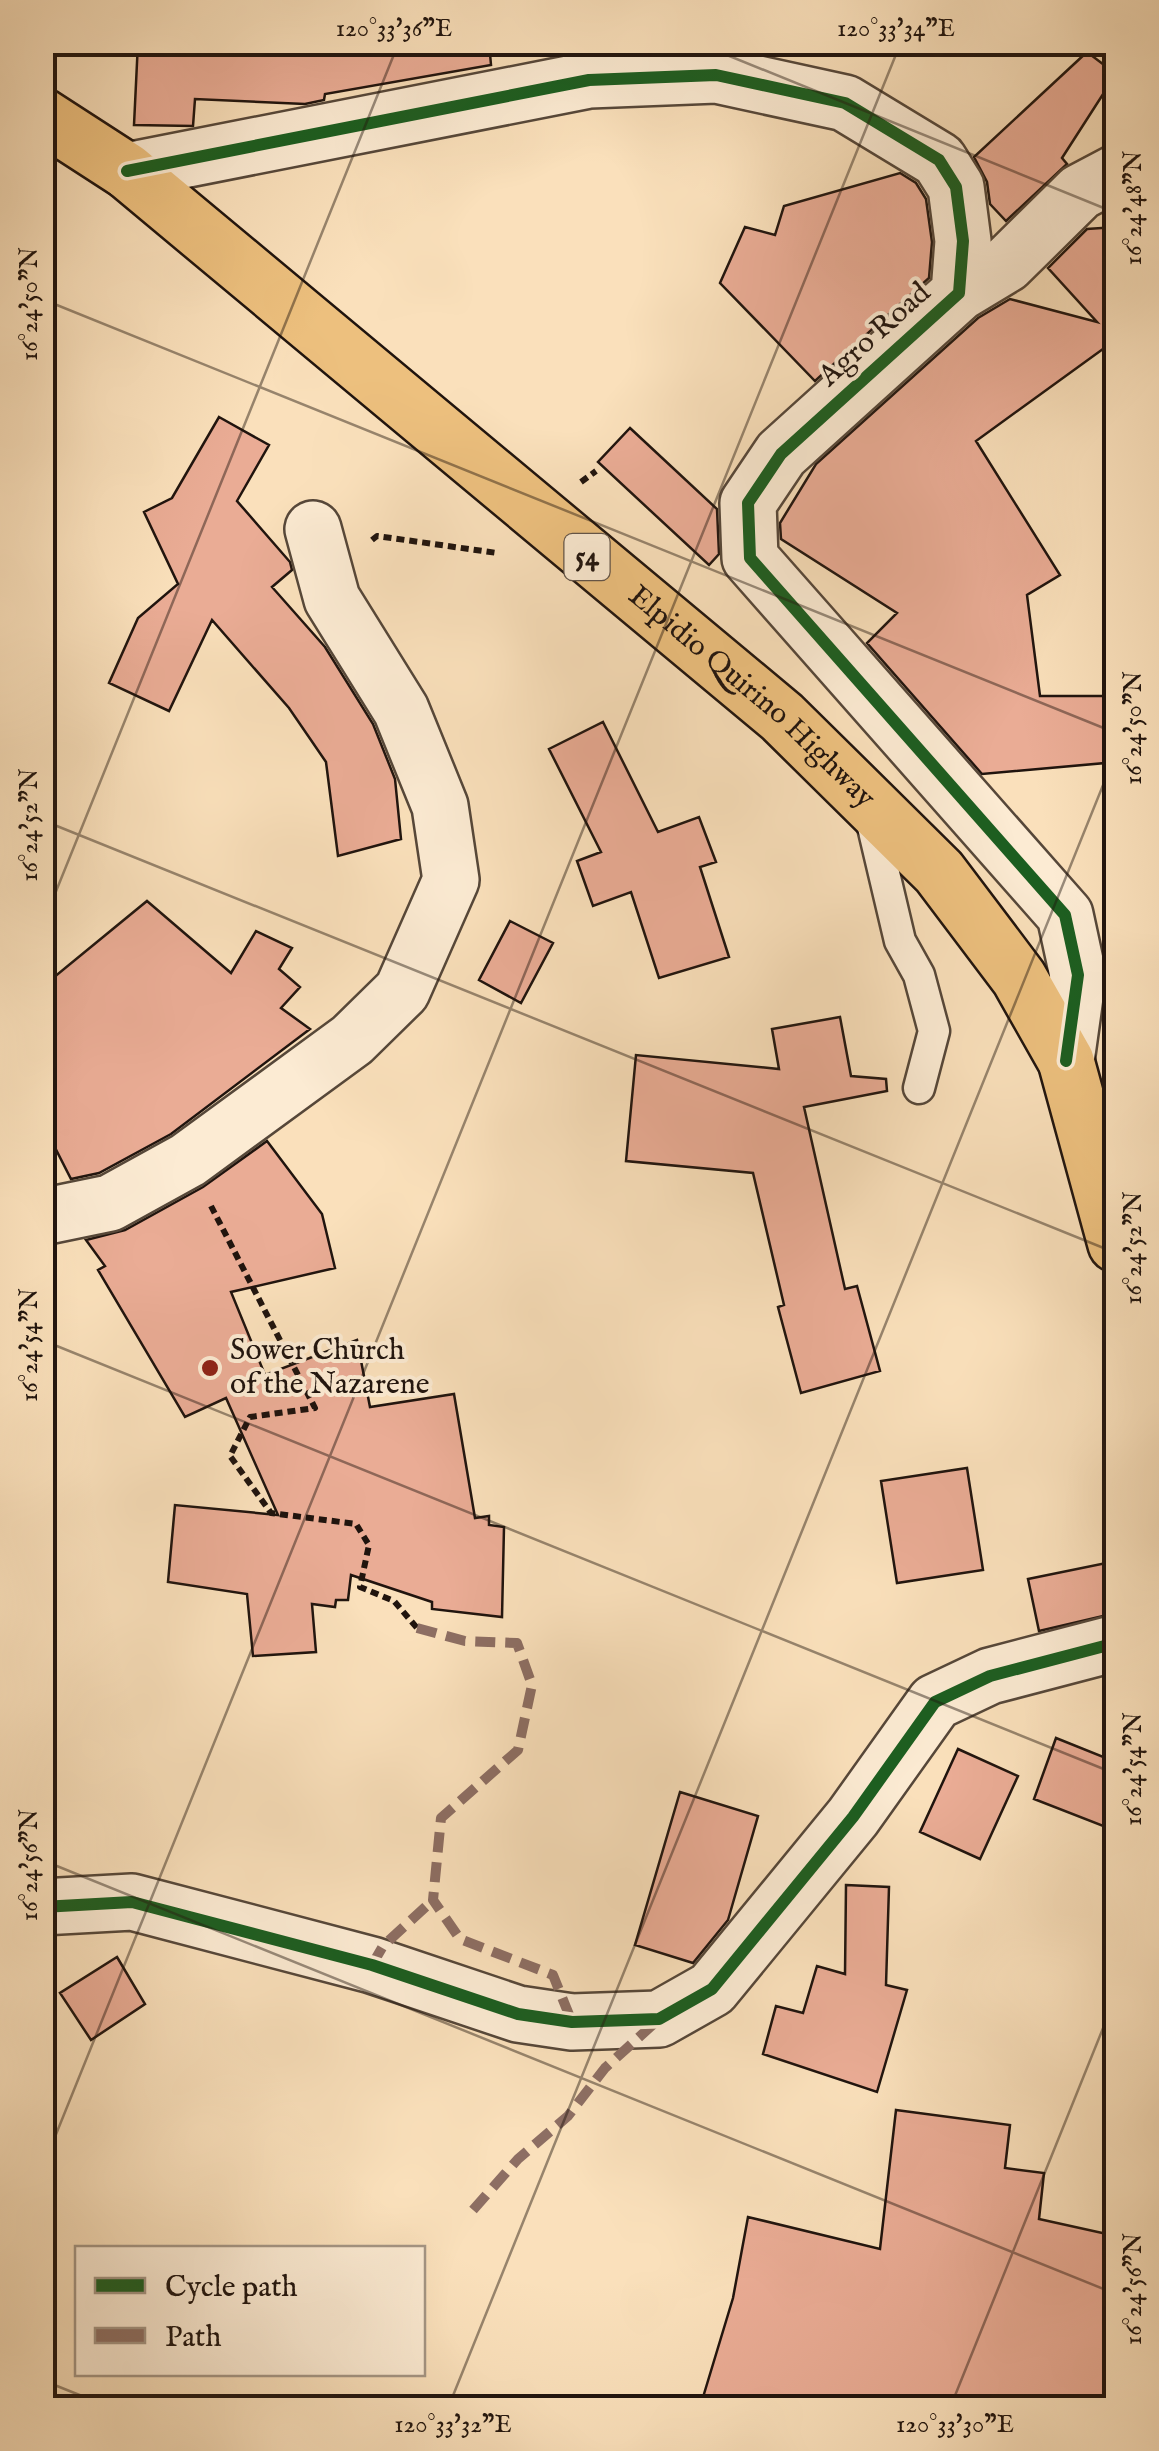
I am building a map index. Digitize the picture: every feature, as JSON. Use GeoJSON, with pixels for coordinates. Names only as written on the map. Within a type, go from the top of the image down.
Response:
{"type":"FeatureCollection","features":[{"type":"Feature","properties":{"kind":"highway","name":"Elpidio Quirino Highway"},"geometry":{"type":"LineString","coordinates":[[42,116],[127,172],[782,717],[939,872],[1019,978],[1066,1061],[1116,1244]]}},
{"type":"Feature","properties":{"kind":"street","name":"Agro Road"},"geometry":{"type":"LineString","coordinates":[[127,172],[589,80],[716,75],[845,103],[940,160],[956,187],[962,241],[959,293],[781,454],[748,503],[750,558],[1066,915],[1078,975],[1066,1061]]}},
{"type":"Feature","properties":{"kind":"street"},"geometry":{"type":"LineString","coordinates":[[959,293],[1007,264],[1080,192],[1116,173]]}},
{"type":"Feature","properties":{"kind":"street"},"geometry":{"type":"LineString","coordinates":[[42,1218],[110,1203],[188,1160],[352,1040],[402,991],[450,880],[440,806],[401,710],[332,599],[313,528]]}},
{"type":"Feature","properties":{"kind":"street"},"geometry":{"type":"LineString","coordinates":[[42,1908],[132,1902],[372,1966],[518,2014],[572,2022],[658,2018],[712,1990],[853,1817],[935,1702],[990,1676],[1116,1643]]}},
{"type":"Feature","properties":{"kind":"lane"},"geometry":{"type":"LineString","coordinates":[[868,801],[900,941],[919,975],[934,1032],[919,1088]]}},
{"type":"Feature","properties":{"kind":"path"},"geometry":{"type":"LineString","coordinates":[[313,528],[350,558],[377,536],[498,553]]}},
{"type":"Feature","properties":{"kind":"path"},"geometry":{"type":"LineString","coordinates":[[188,1160],[315,1408],[250,1417],[230,1456],[270,1514],[356,1524],[369,1545],[360,1587],[394,1601],[417,1628]]}},
{"type":"Feature","properties":{"kind":"building"},"geometry":{"type":"Polygon","coordinates":[[[138,42],[489,42],[491,65],[325,94],[324,100],[305,104],[195,99],[193,126],[134,125],[138,42]]]}},
{"type":"Feature","properties":{"kind":"building"},"geometry":{"type":"Polygon","coordinates":[[[1087,52],[1116,74],[1062,158],[1067,164],[1006,221],[990,204],[987,182],[974,157],[1087,52]]]}},
{"type":"Feature","properties":{"kind":"building"},"geometry":{"type":"Polygon","coordinates":[[[900,173],[916,183],[926,199],[932,242],[929,278],[815,381],[720,283],[745,227],[775,235],[784,206],[900,173]]]}},
{"type":"Feature","properties":{"kind":"building"},"geometry":{"type":"Polygon","coordinates":[[[1116,227],[1116,344],[1114,341],[976,441],[1060,575],[1027,595],[1040,696],[1116,696],[1116,762],[982,774],[867,643],[897,613],[781,539],[780,523],[816,464],[978,318],[1010,299],[1097,322],[1048,268],[1087,229],[1116,227]]]}},
{"type":"Feature","properties":{"kind":"building"},"geometry":{"type":"Polygon","coordinates":[[[219,417],[269,445],[237,501],[290,562],[292,570],[272,587],[325,647],[373,724],[395,779],[401,839],[338,856],[326,762],[289,708],[212,620],[169,711],[109,683],[138,618],[178,584],[144,512],[172,498],[219,417]]]}},
{"type":"Feature","properties":{"kind":"building"},"geometry":{"type":"Polygon","coordinates":[[[630,428],[717,509],[719,554],[709,565],[598,462],[630,428]]]}},
{"type":"Feature","properties":{"kind":"building"},"geometry":{"type":"Polygon","coordinates":[[[603,722],[658,832],[699,817],[716,862],[700,867],[729,957],[659,978],[631,892],[593,906],[577,861],[601,852],[549,749],[603,722]]]}},
{"type":"Feature","properties":{"kind":"building"},"geometry":{"type":"Polygon","coordinates":[[[147,901],[231,973],[256,931],[292,948],[279,969],[300,987],[281,1008],[310,1029],[171,1134],[99,1173],[71,1179],[42,1122],[42,987],[147,901]]]}},
{"type":"Feature","properties":{"kind":"building"},"geometry":{"type":"Polygon","coordinates":[[[510,921],[553,943],[521,1003],[479,980],[510,921]]]}},
{"type":"Feature","properties":{"kind":"building"},"geometry":{"type":"Polygon","coordinates":[[[840,1017],[851,1076],[886,1079],[887,1091],[804,1107],[845,1289],[857,1286],[880,1371],[801,1393],[778,1307],[784,1305],[753,1173],[626,1161],[636,1055],[779,1069],[772,1029],[840,1017]]]}},
{"type":"Feature","properties":{"kind":"building"},"geometry":{"type":"Polygon","coordinates":[[[267,1141],[322,1214],[335,1268],[231,1292],[265,1375],[357,1340],[370,1407],[454,1394],[475,1518],[489,1516],[489,1525],[504,1527],[502,1617],[432,1609],[432,1602],[351,1575],[348,1600],[336,1600],[335,1607],[312,1604],[316,1652],[253,1656],[247,1594],[168,1582],[175,1505],[278,1515],[226,1398],[185,1417],[98,1270],[105,1266],[86,1240],[125,1230],[203,1187],[267,1141]]]}},
{"type":"Feature","properties":{"kind":"building"},"geometry":{"type":"Polygon","coordinates":[[[967,1468],[983,1570],[897,1583],[881,1481],[967,1468]]]}},
{"type":"Feature","properties":{"kind":"building"},"geometry":{"type":"Polygon","coordinates":[[[1116,1561],[1116,1613],[1039,1631],[1028,1579],[1116,1561]]]}},
{"type":"Feature","properties":{"kind":"building"},"geometry":{"type":"Polygon","coordinates":[[[1056,1738],[1116,1762],[1116,1831],[1034,1799],[1056,1738]]]}},
{"type":"Feature","properties":{"kind":"building"},"geometry":{"type":"Polygon","coordinates":[[[958,1749],[1018,1776],[980,1859],[920,1832],[958,1749]]]}},
{"type":"Feature","properties":{"kind":"building"},"geometry":{"type":"Polygon","coordinates":[[[680,1792],[758,1816],[728,1920],[693,1963],[635,1945],[680,1792]]]}},
{"type":"Feature","properties":{"kind":"building"},"geometry":{"type":"Polygon","coordinates":[[[846,1885],[889,1887],[886,1985],[907,1990],[877,2092],[763,2054],[776,2006],[803,2013],[817,1966],[845,1974],[846,1885]]]}},
{"type":"Feature","properties":{"kind":"building"},"geometry":{"type":"Polygon","coordinates":[[[117,1957],[145,2004],[91,2040],[60,1993],[117,1957]]]}},
{"type":"Feature","properties":{"kind":"building"},"geometry":{"type":"Polygon","coordinates":[[[896,2110],[1010,2125],[1005,2168],[1044,2173],[1039,2219],[1116,2236],[1116,2408],[775,2408],[704,2394],[733,2298],[748,2217],[880,2249],[896,2110]]]}},
{"type":"Feature","properties":{"kind":"marked path"},"geometry":{"type":"LineString","coordinates":[[417,1628],[465,1641],[517,1643],[532,1685],[518,1750],[441,1818],[433,1900],[460,1939],[553,1975],[572,2022]]}},
{"type":"Feature","properties":{"kind":"marked path"},"geometry":{"type":"LineString","coordinates":[[372,1965],[383,1946],[433,1900]]}},
{"type":"Feature","properties":{"kind":"marked path"},"geometry":{"type":"LineString","coordinates":[[473,2210],[518,2159],[568,2116],[605,2068],[659,2019]]}},
{"type":"Feature","properties":{"kind":"cycle path"},"geometry":{"type":"LineString","coordinates":[[127,171],[589,80],[716,75],[845,103],[939,160],[956,187],[963,241],[959,293],[781,454],[748,503],[750,558],[1065,915],[1078,975],[1066,1061]]}},
{"type":"Feature","properties":{"kind":"cycle path"},"geometry":{"type":"LineString","coordinates":[[42,1907],[132,1902],[372,1965],[518,2014],[572,2022],[659,2019],[712,1989],[853,1817],[935,1702],[990,1676],[1116,1643]]}},
{"type":"Feature","properties":{"kind":"place","name":"Sower Church of the Nazarene"},"geometry":{"type":"Point","coordinates":[210,1368]}}]}
